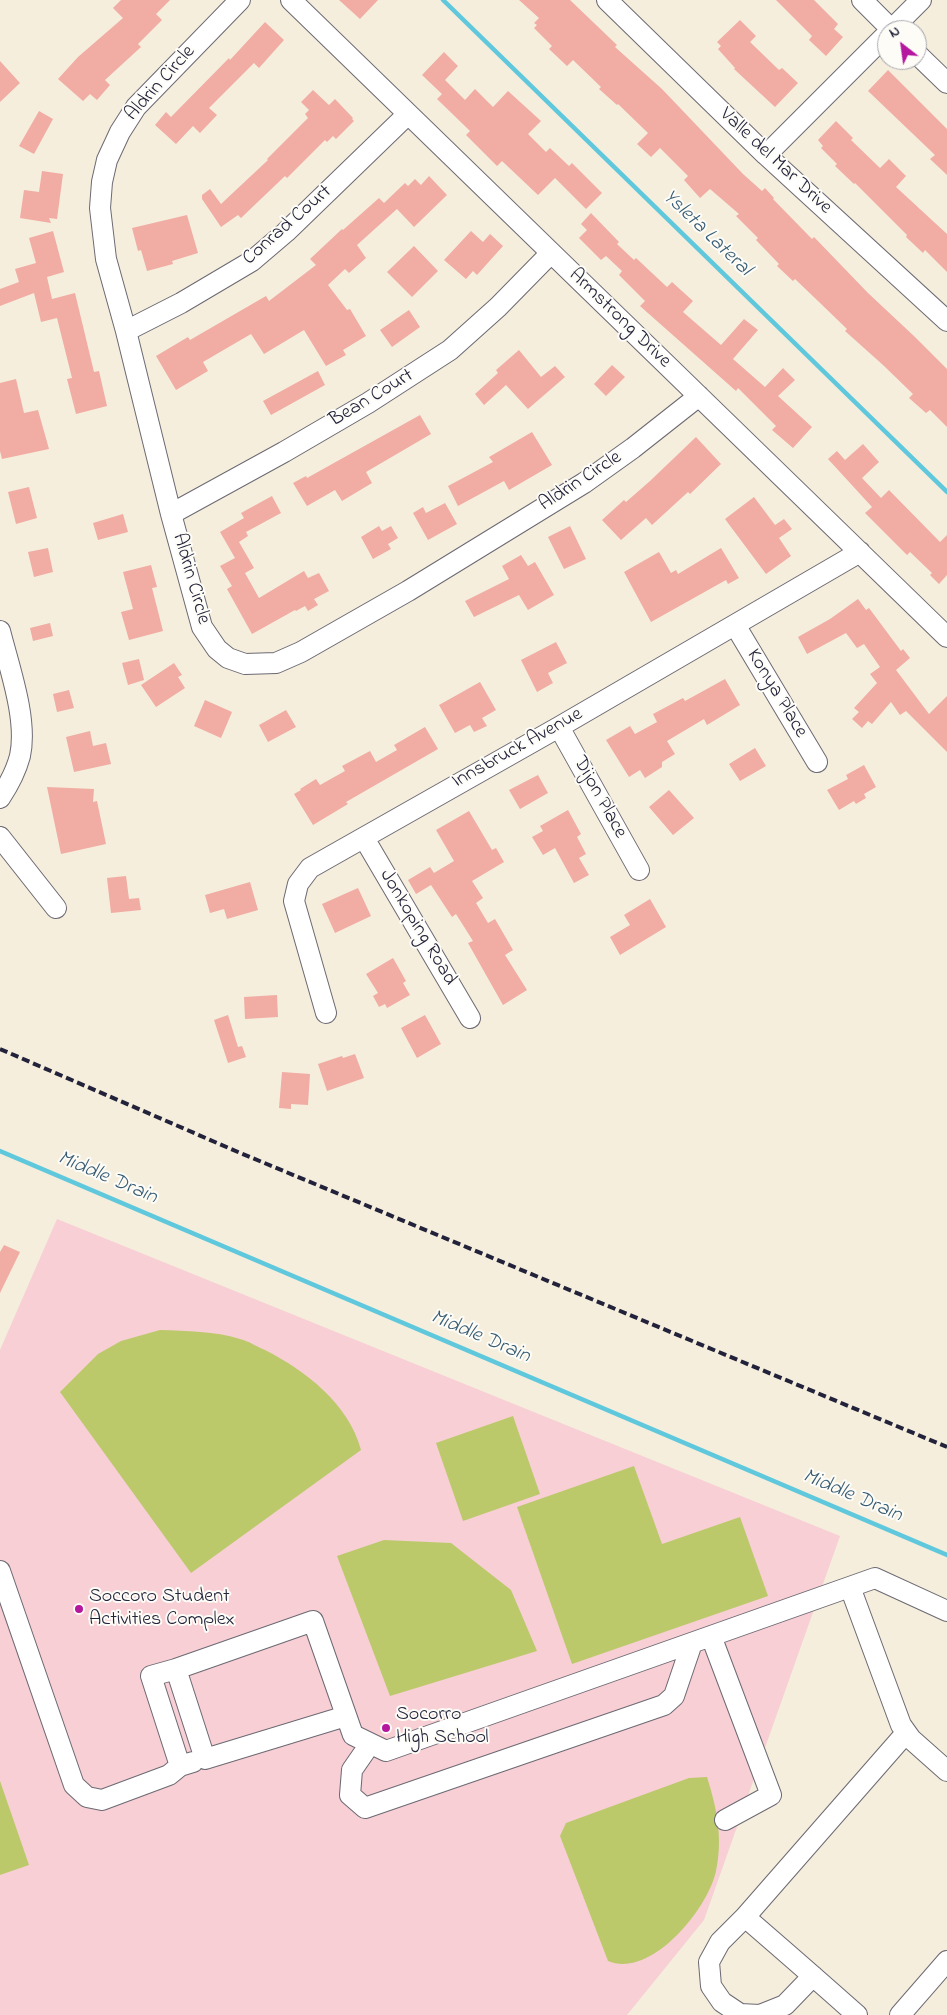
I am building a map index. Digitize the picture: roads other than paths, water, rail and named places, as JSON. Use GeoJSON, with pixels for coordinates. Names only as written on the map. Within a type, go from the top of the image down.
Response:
{"type":"FeatureCollection","features":[{"type":"Feature","properties":{"kind":"street","name":"Aldrin Circle"},"geometry":{"type":"LineString","coordinates":[[240,0],[136,107],[120,132],[107,160],[102,182],[100,208],[106,259],[126,331],[171,514],[197,612],[209,639],[217,649],[235,662],[261,665],[276,663],[301,652],[408,591],[584,483],[633,448],[699,396]]}},
{"type":"Feature","properties":{"kind":"street","name":"Armstrong Drive"},"geometry":{"type":"LineString","coordinates":[[290,0],[947,637]]}},
{"type":"Feature","properties":{"kind":"street","name":"Valle del Mar Drive"},"geometry":{"type":"LineString","coordinates":[[607,0],[766,155],[947,321]]}},
{"type":"Feature","properties":{"kind":"street"},"geometry":{"type":"LineString","coordinates":[[862,0],[882,20]]}},
{"type":"Feature","properties":{"kind":"street"},"geometry":{"type":"LineString","coordinates":[[902,20],[921,0]]}},
{"type":"Feature","properties":{"kind":"street"},"geometry":{"type":"LineString","coordinates":[[766,155],[877,44]]}},
{"type":"Feature","properties":{"kind":"street"},"geometry":{"type":"LineString","coordinates":[[927,63],[947,82]]}},
{"type":"Feature","properties":{"kind":"street","name":"Conrad Court"},"geometry":{"type":"LineString","coordinates":[[126,331],[181,303],[252,261],[286,232],[408,114]]}},
{"type":"Feature","properties":{"kind":"street","name":"Bean Court"},"geometry":{"type":"LineString","coordinates":[[171,514],[360,408],[450,350],[498,306],[551,253]]}},
{"type":"Feature","properties":{"kind":"street","name":"Innsbruck Avenue"},"geometry":{"type":"LineString","coordinates":[[326,1013],[294,901],[295,892],[302,877],[310,868],[735,626],[860,552]]}},
{"type":"Feature","properties":{"kind":"street","name":"Konya Place"},"geometry":{"type":"LineString","coordinates":[[735,626],[817,762]]}},
{"type":"Feature","properties":{"kind":"street"},"geometry":{"type":"LineString","coordinates":[[0,631],[18,707],[21,731],[20,756],[9,784],[0,798]]}},
{"type":"Feature","properties":{"kind":"street","name":"Dijon Place"},"geometry":{"type":"LineString","coordinates":[[559,727],[639,870]]}},
{"type":"Feature","properties":{"kind":"street"},"geometry":{"type":"LineString","coordinates":[[0,837],[56,908]]}},
{"type":"Feature","properties":{"kind":"street","name":"Jonkoping Road"},"geometry":{"type":"LineString","coordinates":[[364,838],[470,1018]]}},
{"type":"Feature","properties":{"kind":"street"},"geometry":{"type":"LineString","coordinates":[[0,1571],[74,1785],[87,1797],[102,1800],[169,1775],[180,1766],[346,1716]]}},
{"type":"Feature","properties":{"kind":"street"},"geometry":{"type":"LineString","coordinates":[[180,1766],[151,1676],[313,1621],[353,1736],[386,1751],[875,1578],[947,1611]]}},
{"type":"Feature","properties":{"kind":"street"},"geometry":{"type":"LineString","coordinates":[[850,1587],[901,1725],[911,1740],[947,1771]]}},
{"type":"Feature","properties":{"kind":"street"},"geometry":{"type":"LineString","coordinates":[[711,1636],[771,1795],[725,1820]]}},
{"type":"Feature","properties":{"kind":"street"},"geometry":{"type":"LineString","coordinates":[[370,1744],[352,1770],[350,1796],[366,1808],[664,1705],[674,1696],[692,1643]]}},
{"type":"Feature","properties":{"kind":"street"},"geometry":{"type":"LineString","coordinates":[[176,1669],[205,1759]]}},
{"type":"Feature","properties":{"kind":"street"},"geometry":{"type":"LineString","coordinates":[[813,1976],[785,2005],[760,2015],[740,2014],[722,2002],[711,1986],[709,1962],[720,1942],[745,1918],[906,1733]]}},
{"type":"Feature","properties":{"kind":"street"},"geometry":{"type":"LineString","coordinates":[[745,1918],[857,2015]]}},
{"type":"Feature","properties":{"kind":"street"},"geometry":{"type":"LineString","coordinates":[[900,2015],[947,1961]]}},
{"type":"Feature","properties":{"kind":"waterway","name":"Ysleta Lateral"},"geometry":{"type":"LineString","coordinates":[[443,0],[947,492]]}},
{"type":"Feature","properties":{"kind":"waterway","name":"Middle Drain"},"geometry":{"type":"LineString","coordinates":[[0,1151],[947,1555]]}},
{"type":"Feature","properties":{"kind":"railway"},"geometry":{"type":"LineString","coordinates":[[0,1049],[238,1152],[947,1447]]}},
{"type":"Feature","properties":{"kind":"place","name":"Soccoro Student Activities Complex"},"geometry":{"type":"Point","coordinates":[79,1609]}},
{"type":"Feature","properties":{"kind":"place","name":"Socorro High School"},"geometry":{"type":"Point","coordinates":[386,1728]}}]}
